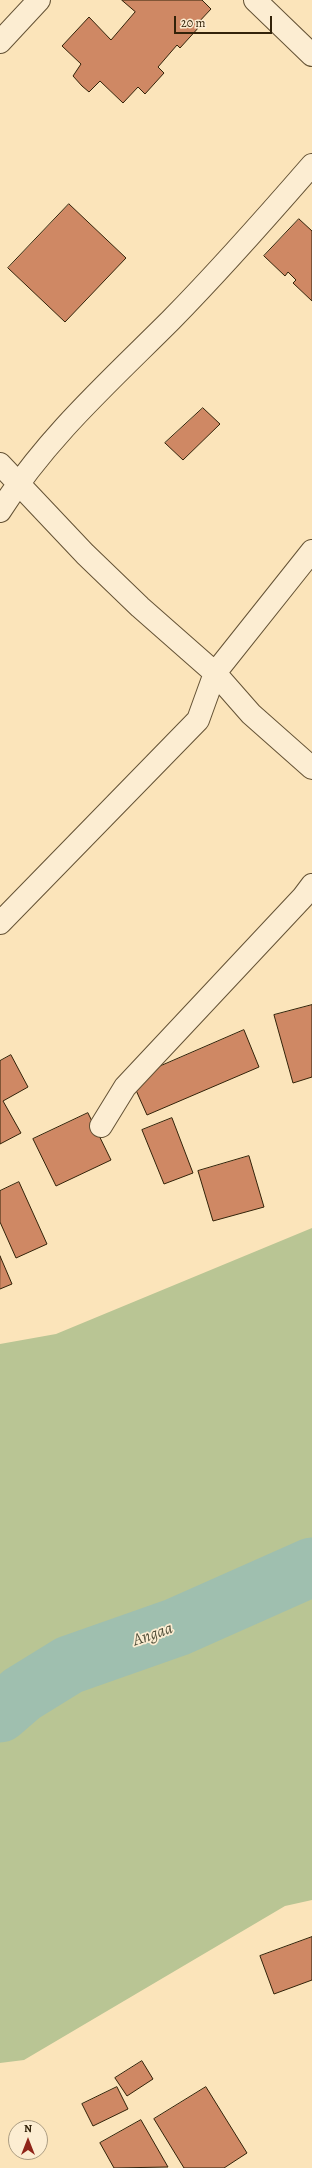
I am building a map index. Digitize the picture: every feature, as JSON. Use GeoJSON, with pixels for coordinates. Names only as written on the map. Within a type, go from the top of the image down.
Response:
{"type":"FeatureCollection","features":[{"type":"Feature","properties":{"kind":"street"},"geometry":{"type":"LineString","coordinates":[[0,42],[39,0]]}},
{"type":"Feature","properties":{"kind":"street"},"geometry":{"type":"LineString","coordinates":[[255,0],[312,55]]}},
{"type":"Feature","properties":{"kind":"street"},"geometry":{"type":"LineString","coordinates":[[0,511],[18,482],[59,432],[201,290],[312,165]]}},
{"type":"Feature","properties":{"kind":"street"},"geometry":{"type":"LineString","coordinates":[[0,464],[85,554],[140,607],[215,673],[251,714],[312,768]]}},
{"type":"Feature","properties":{"kind":"street"},"geometry":{"type":"LineString","coordinates":[[0,924],[198,720],[215,673],[312,551]]}},
{"type":"Feature","properties":{"kind":"street"},"geometry":{"type":"LineString","coordinates":[[101,1126],[125,1088],[298,903],[312,885]]}},
{"type":"Feature","properties":{"kind":"green space"},"geometry":{"type":"Polygon","coordinates":[[[312,1228],[312,1900],[285,1906],[24,2060],[0,2063],[0,1344],[56,1334],[312,1228]]]}},
{"type":"Feature","properties":{"kind":"building"},"geometry":{"type":"Polygon","coordinates":[[[122,0],[202,0],[211,9],[197,24],[200,26],[180,48],[177,45],[158,67],[164,73],[145,94],[138,87],[123,103],[100,81],[89,92],[82,86],[73,76],[81,64],[62,46],[89,17],[111,40],[135,12],[122,0]]]}},
{"type":"Feature","properties":{"kind":"building"},"geometry":{"type":"Polygon","coordinates":[[[69,204],[126,258],[65,322],[8,268],[69,204]]]}},
{"type":"Feature","properties":{"kind":"building"},"geometry":{"type":"Polygon","coordinates":[[[299,219],[312,231],[312,301],[293,283],[296,280],[288,272],[285,276],[264,256],[299,219]]]}},
{"type":"Feature","properties":{"kind":"building"},"geometry":{"type":"Polygon","coordinates":[[[203,408],[220,424],[183,460],[165,443],[203,408]]]}},
{"type":"Feature","properties":{"kind":"building"},"geometry":{"type":"Polygon","coordinates":[[[312,1005],[312,1077],[293,1083],[274,1015],[312,1005]]]}},
{"type":"Feature","properties":{"kind":"building"},"geometry":{"type":"Polygon","coordinates":[[[244,1030],[259,1067],[147,1115],[131,1079],[244,1030]]]}},
{"type":"Feature","properties":{"kind":"building"},"geometry":{"type":"Polygon","coordinates":[[[11,1055],[28,1087],[3,1101],[21,1133],[0,1144],[0,1061],[11,1055]]]}},
{"type":"Feature","properties":{"kind":"building"},"geometry":{"type":"Polygon","coordinates":[[[88,1113],[111,1160],[56,1186],[33,1139],[88,1113]]]}},
{"type":"Feature","properties":{"kind":"building"},"geometry":{"type":"Polygon","coordinates":[[[172,1118],[193,1173],[164,1184],[142,1130],[172,1118]]]}},
{"type":"Feature","properties":{"kind":"building"},"geometry":{"type":"Polygon","coordinates":[[[249,1156],[264,1207],[213,1221],[198,1171],[249,1156]]]}},
{"type":"Feature","properties":{"kind":"building"},"geometry":{"type":"Polygon","coordinates":[[[19,1182],[47,1244],[16,1258],[0,1222],[0,1191],[19,1182]]]}},
{"type":"Feature","properties":{"kind":"building"},"geometry":{"type":"Polygon","coordinates":[[[0,1256],[12,1284],[0,1289],[0,1256]]]}},
{"type":"Feature","properties":{"kind":"building"},"geometry":{"type":"Polygon","coordinates":[[[312,1937],[312,1980],[274,1994],[260,1956],[312,1937]]]}},
{"type":"Feature","properties":{"kind":"building"},"geometry":{"type":"Polygon","coordinates":[[[142,2061],[153,2079],[127,2096],[115,2078],[142,2061]]]}},
{"type":"Feature","properties":{"kind":"building"},"geometry":{"type":"Polygon","coordinates":[[[117,2087],[128,2109],[93,2126],[82,2104],[117,2087]]]}},
{"type":"Feature","properties":{"kind":"building"},"geometry":{"type":"Polygon","coordinates":[[[206,2087],[247,2153],[224,2168],[184,2168],[154,2119],[206,2087]]]}},
{"type":"Feature","properties":{"kind":"building"},"geometry":{"type":"Polygon","coordinates":[[[141,2120],[168,2167],[114,2168],[100,2143],[141,2120]]]}},
{"type":"Feature","properties":{"kind":"waterway","name":"Angaa"},"geometry":{"type":"LineString","coordinates":[[0,1713],[22,1694],[69,1665],[177,1627],[312,1567]]}}]}
